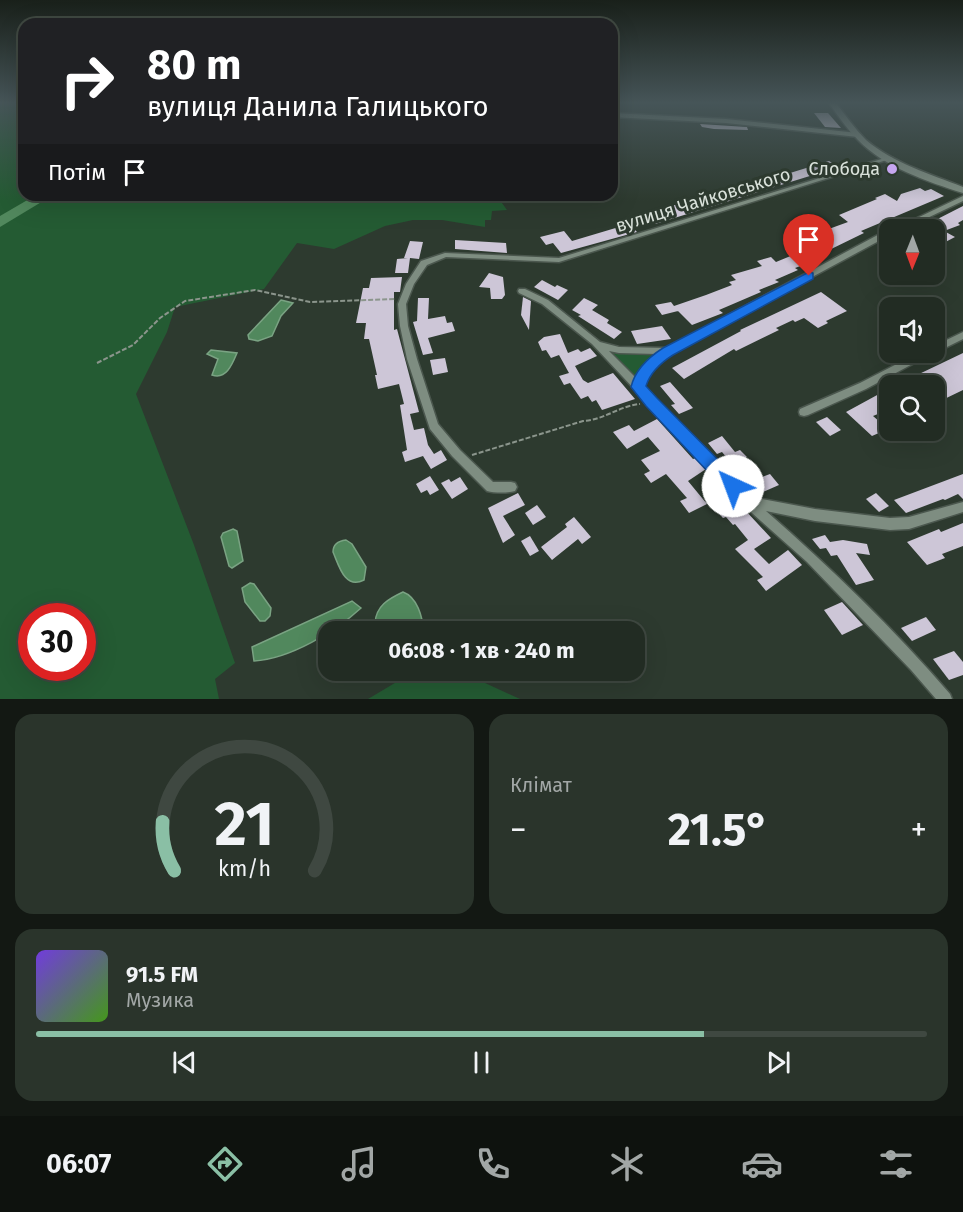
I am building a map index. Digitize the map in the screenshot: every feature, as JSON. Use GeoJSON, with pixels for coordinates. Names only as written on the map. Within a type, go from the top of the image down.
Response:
{"type":"FeatureCollection","features":[{"type":"Feature","properties":{"kind":"street"},"geometry":{"type":"LineString","coordinates":[[859,136],[869,146],[890,158],[963,190]]}},
{"type":"Feature","properties":{"kind":"street","name":"вулиця Чайковського"},"geometry":{"type":"LineString","coordinates":[[404,300],[419,269],[435,257],[462,255],[559,260],[890,158]]}},
{"type":"Feature","properties":{"kind":"street"},"geometry":{"type":"LineString","coordinates":[[918,219],[963,198]]}},
{"type":"Feature","properties":{"kind":"street"},"geometry":{"type":"LineString","coordinates":[[639,387],[640,379],[647,370],[668,351],[879,238]]}},
{"type":"Feature","properties":{"kind":"street"},"geometry":{"type":"LineString","coordinates":[[522,291],[546,302],[598,345],[747,501],[811,558],[916,665],[945,699]]}},
{"type":"Feature","properties":{"kind":"street"},"geometry":{"type":"LineString","coordinates":[[404,300],[404,326],[427,409],[434,426],[461,458],[491,487],[511,487]]}},
{"type":"Feature","properties":{"kind":"street"},"geometry":{"type":"LineString","coordinates":[[945,344],[963,335]]}},
{"type":"Feature","properties":{"kind":"street"},"geometry":{"type":"LineString","coordinates":[[598,345],[619,350],[668,351]]}},
{"type":"Feature","properties":{"kind":"street"},"geometry":{"type":"LineString","coordinates":[[804,412],[908,363]]}},
{"type":"Feature","properties":{"kind":"street"},"geometry":{"type":"LineString","coordinates":[[747,501],[815,515],[890,524],[909,522],[963,507]]}},
{"type":"Feature","properties":{"kind":"path"},"geometry":{"type":"LineString","coordinates":[[97,363],[133,345],[160,318],[184,302],[200,298],[255,290],[318,303],[404,300]]}},
{"type":"Feature","properties":{"kind":"path"},"geometry":{"type":"LineString","coordinates":[[461,458],[583,421],[601,421],[627,406],[651,402]]}},
{"type":"Feature","properties":{"kind":"shaded area"},"geometry":{"type":"Polygon","coordinates":[[[0,136],[18,136],[18,201],[501,201],[507,210],[492,211],[491,220],[485,220],[485,227],[442,220],[413,220],[385,226],[334,249],[297,243],[264,289],[175,307],[167,332],[136,394],[194,545],[235,663],[215,679],[219,699],[0,699],[0,136]]]}},
{"type":"Feature","properties":{"kind":"shaded area"},"geometry":{"type":"Polygon","coordinates":[[[281,300],[293,303],[281,316],[272,336],[258,341],[249,339],[248,335],[281,300]]]}},
{"type":"Feature","properties":{"kind":"shaded area"},"geometry":{"type":"Polygon","coordinates":[[[604,347],[668,351],[639,387],[604,347]]]}},
{"type":"Feature","properties":{"kind":"shaded area"},"geometry":{"type":"Polygon","coordinates":[[[211,350],[237,353],[228,370],[221,375],[212,375],[218,359],[207,354],[211,350]]]}},
{"type":"Feature","properties":{"kind":"shaded area"},"geometry":{"type":"Polygon","coordinates":[[[233,529],[237,531],[243,561],[232,568],[229,566],[221,537],[223,533],[233,529]]]}},
{"type":"Feature","properties":{"kind":"shaded area"},"geometry":{"type":"Polygon","coordinates":[[[346,540],[352,544],[366,567],[364,580],[352,582],[347,579],[338,564],[333,552],[334,547],[338,542],[346,540]]]}},
{"type":"Feature","properties":{"kind":"shaded area"},"geometry":{"type":"Polygon","coordinates":[[[250,583],[254,584],[271,608],[270,616],[265,621],[260,621],[245,602],[242,588],[250,583]]]}},
{"type":"Feature","properties":{"kind":"shaded area"},"geometry":{"type":"Polygon","coordinates":[[[403,592],[408,595],[418,608],[422,621],[375,621],[380,608],[388,600],[403,592]]]}},
{"type":"Feature","properties":{"kind":"shaded area"},"geometry":{"type":"Polygon","coordinates":[[[352,601],[361,608],[346,621],[318,621],[318,639],[282,655],[254,661],[252,647],[352,601]]]}},
{"type":"Feature","properties":{"kind":"shaded area"},"geometry":{"type":"Polygon","coordinates":[[[398,681],[481,681],[520,699],[368,699],[398,681]]]}},
{"type":"Feature","properties":{"kind":"building"},"geometry":{"type":"Polygon","coordinates":[[[829,161],[839,167],[655,224],[647,216],[667,210],[664,208],[763,181],[759,178],[774,175],[777,177],[829,161]]]}},
{"type":"Feature","properties":{"kind":"building"},"geometry":{"type":"Polygon","coordinates":[[[920,188],[925,191],[931,189],[944,196],[889,219],[879,219],[879,223],[861,231],[864,233],[823,253],[814,247],[818,245],[808,238],[828,232],[826,230],[848,222],[839,215],[885,194],[897,201],[901,194],[920,188]]]}},
{"type":"Feature","properties":{"kind":"building"},"geometry":{"type":"Polygon","coordinates":[[[963,206],[963,220],[958,223],[960,225],[945,231],[945,219],[938,219],[963,206]]]}},
{"type":"Feature","properties":{"kind":"building"},"geometry":{"type":"Polygon","coordinates":[[[629,224],[637,232],[561,253],[553,243],[546,245],[540,237],[564,231],[572,241],[629,224]]]}},
{"type":"Feature","properties":{"kind":"building"},"geometry":{"type":"Polygon","coordinates":[[[945,232],[955,237],[945,242],[945,232]]]}},
{"type":"Feature","properties":{"kind":"building"},"geometry":{"type":"Polygon","coordinates":[[[455,240],[506,243],[507,253],[455,249],[455,240]]]}},
{"type":"Feature","properties":{"kind":"building"},"geometry":{"type":"Polygon","coordinates":[[[410,241],[423,242],[419,259],[410,258],[408,273],[395,273],[397,259],[408,258],[404,258],[410,241]]]}},
{"type":"Feature","properties":{"kind":"building"},"geometry":{"type":"Polygon","coordinates":[[[793,255],[806,264],[775,280],[779,282],[759,290],[761,292],[719,310],[723,313],[692,325],[678,311],[662,315],[655,305],[671,302],[674,306],[706,295],[732,285],[729,282],[736,280],[731,275],[762,266],[757,261],[771,257],[776,262],[793,255]]]}},
{"type":"Feature","properties":{"kind":"building"},"geometry":{"type":"Polygon","coordinates":[[[489,273],[503,277],[505,295],[502,299],[491,299],[490,288],[479,287],[489,273]]]}},
{"type":"Feature","properties":{"kind":"building"},"geometry":{"type":"Polygon","coordinates":[[[402,277],[400,292],[394,292],[394,330],[397,329],[419,412],[410,414],[414,430],[424,428],[428,445],[434,454],[441,450],[447,460],[431,469],[423,456],[405,462],[402,452],[407,450],[400,405],[404,404],[399,384],[378,389],[369,339],[364,339],[366,323],[356,323],[363,288],[369,288],[371,278],[402,277]]]}},
{"type":"Feature","properties":{"kind":"building"},"geometry":{"type":"Polygon","coordinates":[[[542,280],[555,287],[557,285],[568,290],[558,300],[534,287],[542,280]]]}},
{"type":"Feature","properties":{"kind":"building"},"geometry":{"type":"Polygon","coordinates":[[[821,292],[847,311],[826,321],[828,323],[818,328],[804,318],[795,322],[793,320],[776,328],[779,330],[736,351],[734,349],[684,379],[672,368],[740,330],[821,292]]]}},
{"type":"Feature","properties":{"kind":"building"},"geometry":{"type":"Polygon","coordinates":[[[523,297],[531,301],[529,330],[521,315],[523,297]]]}},
{"type":"Feature","properties":{"kind":"building"},"geometry":{"type":"Polygon","coordinates":[[[418,298],[429,298],[428,319],[445,316],[447,323],[452,322],[455,331],[428,338],[433,353],[423,355],[413,322],[417,321],[418,298]]]}},
{"type":"Feature","properties":{"kind":"building"},"geometry":{"type":"Polygon","coordinates":[[[584,298],[598,305],[592,310],[609,320],[607,323],[622,332],[614,339],[578,316],[581,315],[572,310],[584,298]]]}},
{"type":"Feature","properties":{"kind":"building"},"geometry":{"type":"Polygon","coordinates":[[[662,326],[671,339],[637,344],[631,331],[662,326]]]}},
{"type":"Feature","properties":{"kind":"building"},"geometry":{"type":"Polygon","coordinates":[[[560,334],[568,353],[578,349],[581,352],[590,348],[597,356],[575,366],[583,380],[588,383],[613,373],[635,399],[602,410],[596,400],[592,402],[588,396],[581,399],[570,383],[564,385],[559,376],[569,373],[559,355],[551,358],[546,350],[542,351],[538,342],[544,337],[560,334]]]}},
{"type":"Feature","properties":{"kind":"building"},"geometry":{"type":"Polygon","coordinates":[[[963,353],[963,390],[945,399],[945,375],[917,375],[963,353]]]}},
{"type":"Feature","properties":{"kind":"building"},"geometry":{"type":"Polygon","coordinates":[[[445,358],[448,372],[433,375],[430,360],[445,358]]]}},
{"type":"Feature","properties":{"kind":"building"},"geometry":{"type":"Polygon","coordinates":[[[670,382],[693,408],[679,414],[671,405],[675,404],[660,386],[670,382]]]}},
{"type":"Feature","properties":{"kind":"building"},"geometry":{"type":"Polygon","coordinates":[[[879,394],[879,414],[873,416],[879,421],[879,433],[872,436],[846,412],[879,394]]]}},
{"type":"Feature","properties":{"kind":"building"},"geometry":{"type":"Polygon","coordinates":[[[827,417],[841,430],[830,436],[816,422],[827,417]]]}},
{"type":"Feature","properties":{"kind":"building"},"geometry":{"type":"Polygon","coordinates":[[[657,419],[693,459],[696,458],[706,469],[688,481],[707,504],[689,513],[680,501],[687,498],[666,474],[651,483],[644,474],[650,471],[641,460],[660,451],[648,437],[627,449],[613,432],[629,425],[634,431],[657,419]]]}},
{"type":"Feature","properties":{"kind":"building"},"geometry":{"type":"Polygon","coordinates":[[[722,436],[735,452],[740,450],[747,457],[732,464],[722,452],[717,454],[708,443],[722,436]]]}},
{"type":"Feature","properties":{"kind":"building"},"geometry":{"type":"Polygon","coordinates":[[[770,474],[779,485],[763,492],[754,480],[770,474]]]}},
{"type":"Feature","properties":{"kind":"building"},"geometry":{"type":"Polygon","coordinates":[[[963,474],[963,499],[958,494],[906,513],[894,500],[963,474]]]}},
{"type":"Feature","properties":{"kind":"building"},"geometry":{"type":"Polygon","coordinates":[[[430,476],[439,490],[430,495],[427,490],[421,493],[416,484],[430,476]]]}},
{"type":"Feature","properties":{"kind":"building"},"geometry":{"type":"Polygon","coordinates":[[[460,477],[468,489],[452,499],[441,483],[449,479],[451,482],[460,477]]]}},
{"type":"Feature","properties":{"kind":"building"},"geometry":{"type":"Polygon","coordinates":[[[518,493],[525,505],[503,516],[515,535],[503,543],[488,508],[518,493]]]}},
{"type":"Feature","properties":{"kind":"building"},"geometry":{"type":"Polygon","coordinates":[[[876,493],[889,506],[879,512],[866,499],[876,493]]]}},
{"type":"Feature","properties":{"kind":"building"},"geometry":{"type":"Polygon","coordinates":[[[723,495],[726,498],[731,495],[771,538],[754,549],[769,564],[788,550],[802,565],[766,591],[757,580],[763,577],[735,549],[748,540],[735,524],[733,525],[726,517],[723,518],[709,503],[723,495]]]}},
{"type":"Feature","properties":{"kind":"building"},"geometry":{"type":"Polygon","coordinates":[[[537,505],[546,517],[533,525],[525,513],[537,505]]]}},
{"type":"Feature","properties":{"kind":"building"},"geometry":{"type":"Polygon","coordinates":[[[574,517],[591,537],[582,544],[578,539],[552,560],[541,547],[567,527],[565,524],[574,517]]]}},
{"type":"Feature","properties":{"kind":"building"},"geometry":{"type":"Polygon","coordinates":[[[963,523],[963,546],[942,554],[945,558],[927,565],[907,542],[939,529],[941,532],[963,523]]]}},
{"type":"Feature","properties":{"kind":"building"},"geometry":{"type":"Polygon","coordinates":[[[825,535],[830,542],[843,540],[867,544],[870,555],[856,553],[874,580],[856,585],[837,555],[831,556],[826,548],[820,549],[812,539],[825,535]]]}},
{"type":"Feature","properties":{"kind":"building"},"geometry":{"type":"Polygon","coordinates":[[[530,536],[539,551],[530,556],[521,541],[530,536]]]}},
{"type":"Feature","properties":{"kind":"building"},"geometry":{"type":"Polygon","coordinates":[[[842,602],[863,625],[842,635],[824,610],[842,602]]]}},
{"type":"Feature","properties":{"kind":"building"},"geometry":{"type":"Polygon","coordinates":[[[926,617],[936,630],[912,641],[901,628],[926,617]]]}},
{"type":"Feature","properties":{"kind":"building"},"geometry":{"type":"Polygon","coordinates":[[[954,651],[963,662],[963,675],[949,680],[933,659],[954,651]]]}},
{"type":"Feature","properties":{"kind":"waterway"},"geometry":{"type":"LineString","coordinates":[[0,222],[36,201]]}},
{"type":"Feature","properties":{"kind":"place","name":"Слобода"},"geometry":{"type":"Point","coordinates":[892,169]}},
{"type":"Feature","properties":{"kind":"route"},"geometry":{"type":"LineString","coordinates":[[733,486],[651,402],[639,387],[640,379],[657,359],[668,351],[809,276]]}}]}
